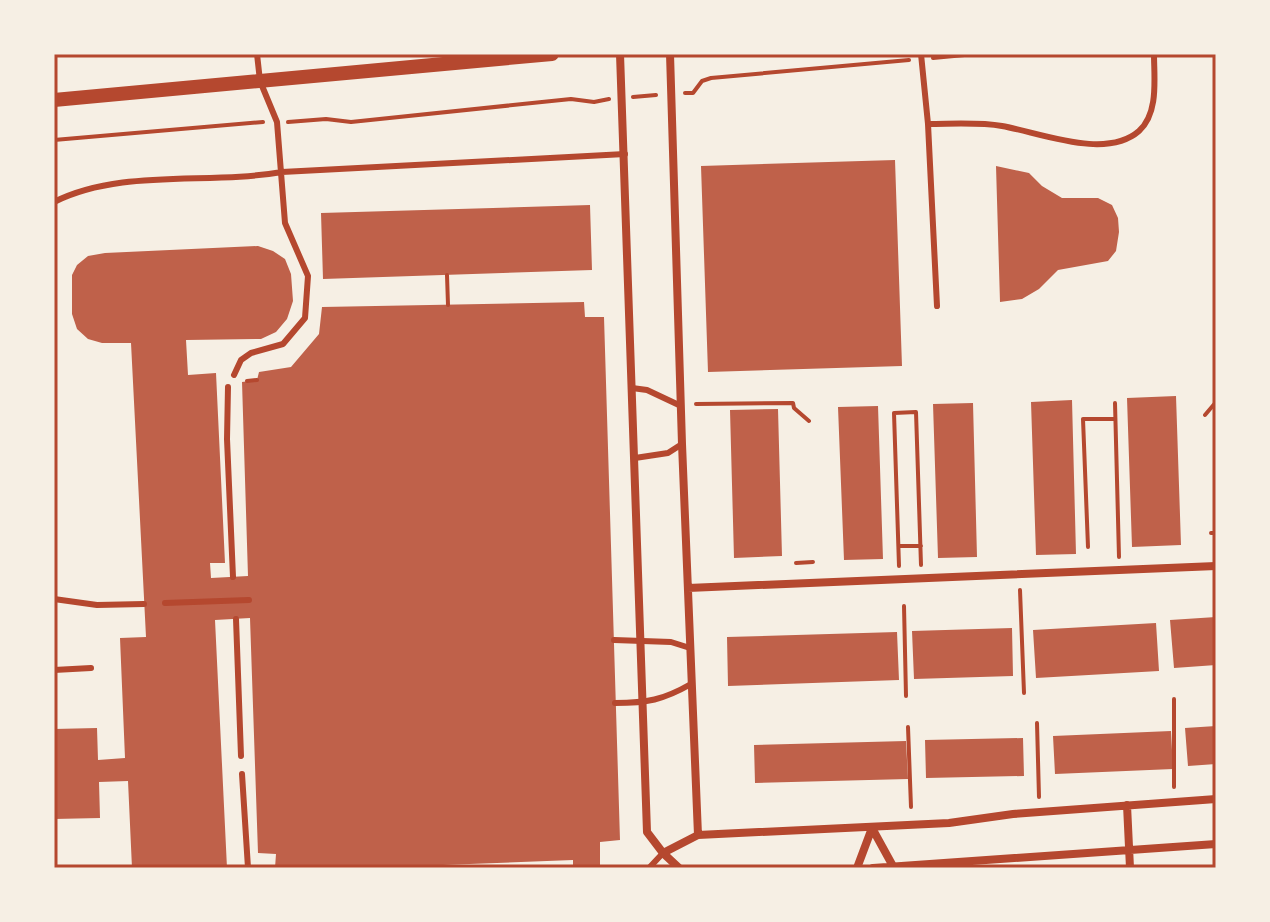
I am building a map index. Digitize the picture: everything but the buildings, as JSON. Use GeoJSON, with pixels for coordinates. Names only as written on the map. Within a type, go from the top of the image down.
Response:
{"type":"FeatureCollection","features":[{"type":"Feature","properties":{"kind":"street"},"geometry":{"type":"LineString","coordinates":[[54,100],[552,54]]}},
{"type":"Feature","properties":{"kind":"street"},"geometry":{"type":"LineString","coordinates":[[620,54],[647,832],[679,868]]}},
{"type":"Feature","properties":{"kind":"street"},"geometry":{"type":"LineString","coordinates":[[670,54],[698,835]]}},
{"type":"Feature","properties":{"kind":"street"},"geometry":{"type":"LineString","coordinates":[[688,588],[1216,566]]}},
{"type":"Feature","properties":{"kind":"street"},"geometry":{"type":"LineString","coordinates":[[663,853],[698,835],[872,828],[1216,799]]}},
{"type":"Feature","properties":{"kind":"street"},"geometry":{"type":"LineString","coordinates":[[1127,805],[1130,868]]}},
{"type":"Feature","properties":{"kind":"street"},"geometry":{"type":"LineString","coordinates":[[872,828],[894,868]]}},
{"type":"Feature","properties":{"kind":"street"},"geometry":{"type":"LineString","coordinates":[[857,868],[872,828]]}},
{"type":"Feature","properties":{"kind":"street"},"geometry":{"type":"LineString","coordinates":[[873,868],[1216,844]]}},
{"type":"Feature","properties":{"kind":"lane"},"geometry":{"type":"LineString","coordinates":[[234,375],[241,360],[251,353],[283,344],[305,318],[308,276],[285,223],[277,122],[260,81],[257,54]]}},
{"type":"Feature","properties":{"kind":"lane"},"geometry":{"type":"LineString","coordinates":[[921,54],[928,124],[937,306]]}},
{"type":"Feature","properties":{"kind":"lane"},"geometry":{"type":"LineString","coordinates":[[928,124],[999,126],[1074,143],[1120,143],[1141,130],[1151,113],[1154,54]]}},
{"type":"Feature","properties":{"kind":"lane"},"geometry":{"type":"LineString","coordinates":[[54,202],[77,190],[111,183],[625,154]]}},
{"type":"Feature","properties":{"kind":"lane"},"geometry":{"type":"LineString","coordinates":[[228,387],[233,577]]}},
{"type":"Feature","properties":{"kind":"lane"},"geometry":{"type":"LineString","coordinates":[[632,388],[647,390],[681,406]]}},
{"type":"Feature","properties":{"kind":"lane"},"geometry":{"type":"LineString","coordinates":[[635,458],[668,453],[682,444]]}},
{"type":"Feature","properties":{"kind":"lane"},"geometry":{"type":"LineString","coordinates":[[54,599],[97,605],[144,604]]}},
{"type":"Feature","properties":{"kind":"lane"},"geometry":{"type":"LineString","coordinates":[[165,603],[249,600]]}},
{"type":"Feature","properties":{"kind":"lane"},"geometry":{"type":"LineString","coordinates":[[236,619],[241,756]]}},
{"type":"Feature","properties":{"kind":"lane"},"geometry":{"type":"LineString","coordinates":[[614,640],[671,642],[690,648]]}},
{"type":"Feature","properties":{"kind":"lane"},"geometry":{"type":"LineString","coordinates":[[54,670],[91,668]]}},
{"type":"Feature","properties":{"kind":"lane"},"geometry":{"type":"LineString","coordinates":[[615,703],[642,703],[667,698],[691,684]]}},
{"type":"Feature","properties":{"kind":"lane"},"geometry":{"type":"LineString","coordinates":[[242,774],[248,868]]}},
{"type":"Feature","properties":{"kind":"lane"},"geometry":{"type":"LineString","coordinates":[[649,868],[663,853]]}},
{"type":"Feature","properties":{"kind":"path"},"geometry":{"type":"LineString","coordinates":[[938,57],[975,54]]}},
{"type":"Feature","properties":{"kind":"path"},"geometry":{"type":"LineString","coordinates":[[688,93],[693,93],[702,81],[711,78],[904,61]]}},
{"type":"Feature","properties":{"kind":"path"},"geometry":{"type":"LineString","coordinates":[[639,97],[655,95]]}},
{"type":"Feature","properties":{"kind":"path"},"geometry":{"type":"LineString","coordinates":[[297,122],[326,119],[351,122],[392,115],[571,99],[597,100]]}},
{"type":"Feature","properties":{"kind":"path"},"geometry":{"type":"LineString","coordinates":[[54,140],[250,121]]}},
{"type":"Feature","properties":{"kind":"path"},"geometry":{"type":"LineString","coordinates":[[447,275],[448,305]]}},
{"type":"Feature","properties":{"kind":"path"},"geometry":{"type":"LineString","coordinates":[[1205,415],[1216,402]]}},
{"type":"Feature","properties":{"kind":"path"},"geometry":{"type":"LineString","coordinates":[[696,404],[793,403],[794,408],[809,421]]}},
{"type":"Feature","properties":{"kind":"path"},"geometry":{"type":"LineString","coordinates":[[1115,403],[1119,560]]}},
{"type":"Feature","properties":{"kind":"path"},"geometry":{"type":"LineString","coordinates":[[899,565],[894,413],[916,412],[921,565]]}},
{"type":"Feature","properties":{"kind":"path"},"geometry":{"type":"LineString","coordinates":[[1088,547],[1083,419],[1115,419]]}},
{"type":"Feature","properties":{"kind":"path"},"geometry":{"type":"LineString","coordinates":[[899,546],[921,546]]}},
{"type":"Feature","properties":{"kind":"path"},"geometry":{"type":"LineString","coordinates":[[796,563],[813,562]]}},
{"type":"Feature","properties":{"kind":"path"},"geometry":{"type":"LineString","coordinates":[[1020,588],[1024,693]]}},
{"type":"Feature","properties":{"kind":"path"},"geometry":{"type":"LineString","coordinates":[[904,606],[906,696]]}},
{"type":"Feature","properties":{"kind":"path"},"geometry":{"type":"LineString","coordinates":[[1174,699],[1174,787]]}},
{"type":"Feature","properties":{"kind":"path"},"geometry":{"type":"LineString","coordinates":[[1037,723],[1039,797]]}},
{"type":"Feature","properties":{"kind":"path"},"geometry":{"type":"LineString","coordinates":[[908,727],[911,807]]}}]}
